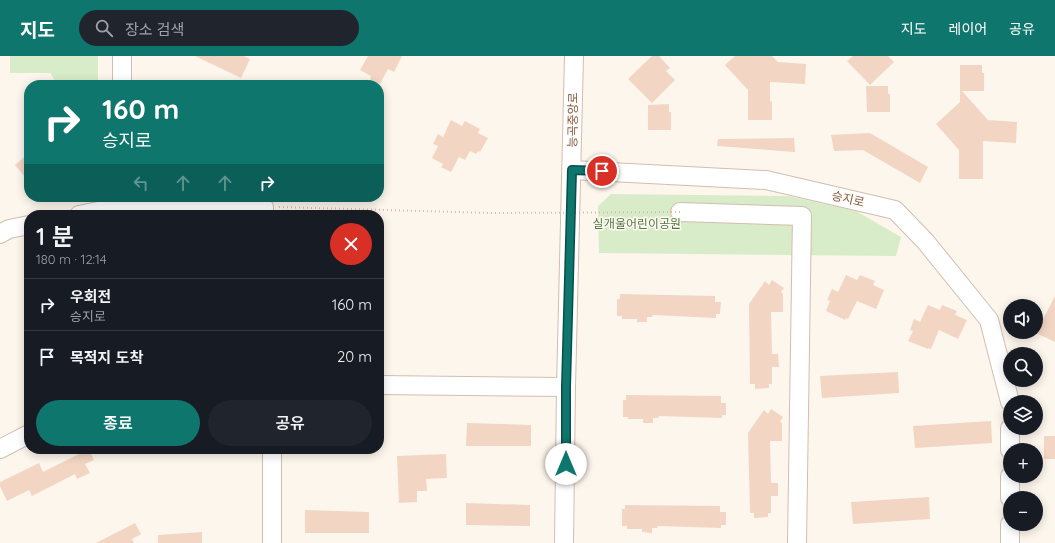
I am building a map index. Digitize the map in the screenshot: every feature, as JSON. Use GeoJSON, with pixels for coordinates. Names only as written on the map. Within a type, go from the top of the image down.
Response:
{"type":"FeatureCollection","features":[{"type":"Feature","properties":{"kind":"street"},"geometry":{"type":"LineString","coordinates":[[122,56],[122,80]]}},
{"type":"Feature","properties":{"kind":"street","name":"능곡중앙로"},"geometry":{"type":"LineString","coordinates":[[564,543],[566,387],[574,56]]}},
{"type":"Feature","properties":{"kind":"street","name":"승지로"},"geometry":{"type":"LineString","coordinates":[[572,170],[766,180],[895,210],[925,241],[989,320],[1008,395]]}},
{"type":"Feature","properties":{"kind":"street"},"geometry":{"type":"LineString","coordinates":[[96,210],[122,202],[248,210]]}},
{"type":"Feature","properties":{"kind":"street"},"geometry":{"type":"LineString","coordinates":[[680,212],[802,216],[797,543]]}},
{"type":"Feature","properties":{"kind":"street"},"geometry":{"type":"LineString","coordinates":[[0,234],[9,229],[24,226]]}},
{"type":"Feature","properties":{"kind":"street"},"geometry":{"type":"LineString","coordinates":[[384,385],[566,387]]}},
{"type":"Feature","properties":{"kind":"street"},"geometry":{"type":"LineString","coordinates":[[0,449],[24,437]]}},
{"type":"Feature","properties":{"kind":"street"},"geometry":{"type":"LineString","coordinates":[[272,454],[272,543]]}},
{"type":"Feature","properties":{"kind":"street"},"geometry":{"type":"LineString","coordinates":[[1010,531],[1010,543]]}},
{"type":"Feature","properties":{"kind":"path"},"geometry":{"type":"LineString","coordinates":[[384,212],[680,212]]}},
{"type":"Feature","properties":{"kind":"green space"},"geometry":{"type":"Polygon","coordinates":[[[10,56],[98,56],[98,80],[55,80],[50,73],[10,73],[10,56]]]}},
{"type":"Feature","properties":{"kind":"green space","name":"실개울어린이공원"},"geometry":{"type":"Polygon","coordinates":[[[611,194],[788,196],[856,211],[901,237],[896,256],[599,253],[598,206],[611,194]]]}},
{"type":"Feature","properties":{"kind":"building"},"geometry":{"type":"Polygon","coordinates":[[[195,56],[244,56],[250,59],[241,78],[195,56]]]}},
{"type":"Feature","properties":{"kind":"building"},"geometry":{"type":"Polygon","coordinates":[[[368,56],[402,56],[394,72],[388,69],[382,80],[372,80],[370,79],[371,76],[360,70],[368,56]]]}},
{"type":"Feature","properties":{"kind":"building"},"geometry":{"type":"Polygon","coordinates":[[[652,56],[659,56],[670,68],[666,71],[675,80],[652,103],[628,79],[652,56]]]}},
{"type":"Feature","properties":{"kind":"building"},"geometry":{"type":"Polygon","coordinates":[[[735,56],[772,56],[778,62],[806,64],[805,84],[770,82],[772,120],[748,120],[748,90],[725,65],[735,56]]]}},
{"type":"Feature","properties":{"kind":"building"},"geometry":{"type":"Polygon","coordinates":[[[853,56],[888,56],[894,62],[870,85],[847,61],[853,56]]]}},
{"type":"Feature","properties":{"kind":"building"},"geometry":{"type":"Polygon","coordinates":[[[960,65],[982,65],[982,73],[984,73],[984,91],[962,91],[988,120],[1017,122],[1016,143],[983,141],[983,179],[959,179],[959,150],[936,124],[960,102],[960,65]]]}},
{"type":"Feature","properties":{"kind":"building"},"geometry":{"type":"Polygon","coordinates":[[[866,86],[888,86],[888,94],[890,94],[890,112],[867,112],[866,86]]]}},
{"type":"Feature","properties":{"kind":"building"},"geometry":{"type":"Polygon","coordinates":[[[669,104],[669,112],[671,112],[671,130],[648,130],[648,105],[669,104]]]}},
{"type":"Feature","properties":{"kind":"building"},"geometry":{"type":"Polygon","coordinates":[[[451,120],[462,126],[465,121],[480,129],[478,133],[488,138],[480,152],[478,151],[476,154],[470,151],[465,160],[459,157],[451,172],[441,167],[443,164],[432,158],[438,146],[433,144],[438,134],[443,137],[451,120]]]}},
{"type":"Feature","properties":{"kind":"building"},"geometry":{"type":"Polygon","coordinates":[[[870,133],[928,167],[920,183],[863,150],[834,151],[831,135],[870,133]]]}},
{"type":"Feature","properties":{"kind":"building"},"geometry":{"type":"Polygon","coordinates":[[[794,138],[795,152],[717,146],[718,139],[794,138]]]}},
{"type":"Feature","properties":{"kind":"building"},"geometry":{"type":"Polygon","coordinates":[[[24,157],[24,176],[15,165],[24,157]]]}},
{"type":"Feature","properties":{"kind":"building"},"geometry":{"type":"Polygon","coordinates":[[[846,275],[857,280],[860,275],[875,281],[873,285],[884,290],[876,309],[857,301],[848,319],[846,318],[845,320],[826,311],[830,301],[827,300],[832,289],[838,292],[846,275]]]}},
{"type":"Feature","properties":{"kind":"building"},"geometry":{"type":"Polygon","coordinates":[[[772,280],[784,288],[781,292],[783,294],[783,312],[771,312],[772,354],[778,354],[779,367],[772,367],[772,384],[769,384],[769,388],[755,389],[755,384],[750,384],[749,304],[765,281],[769,285],[772,280]]]}},
{"type":"Feature","properties":{"kind":"building"},"geometry":{"type":"Polygon","coordinates":[[[620,294],[715,296],[715,302],[721,302],[720,314],[716,314],[716,318],[653,315],[652,317],[647,317],[647,322],[637,322],[637,319],[622,319],[622,316],[617,316],[617,299],[620,299],[620,294]]]}},
{"type":"Feature","properties":{"kind":"building"},"geometry":{"type":"Polygon","coordinates":[[[1055,296],[1055,342],[1043,336],[1043,319],[1055,296]]]}},
{"type":"Feature","properties":{"kind":"building"},"geometry":{"type":"Polygon","coordinates":[[[928,305],[940,310],[942,305],[957,311],[955,315],[967,320],[958,339],[939,330],[931,349],[908,341],[913,331],[910,330],[914,319],[920,322],[928,305]]]}},
{"type":"Feature","properties":{"kind":"building"},"geometry":{"type":"Polygon","coordinates":[[[898,372],[899,393],[822,398],[820,376],[898,372]]]}},
{"type":"Feature","properties":{"kind":"building"},"geometry":{"type":"Polygon","coordinates":[[[626,395],[721,396],[721,403],[726,403],[726,415],[722,415],[722,418],[659,416],[658,418],[653,418],[653,423],[643,423],[643,419],[628,419],[628,417],[623,417],[623,400],[626,400],[626,395]]]}},
{"type":"Feature","properties":{"kind":"building"},"geometry":{"type":"Polygon","coordinates":[[[771,409],[783,417],[780,422],[782,423],[782,441],[770,441],[771,483],[778,483],[778,496],[771,496],[771,513],[768,513],[768,517],[754,518],[754,513],[750,513],[748,433],[764,410],[768,414],[771,409]]]}},
{"type":"Feature","properties":{"kind":"building"},"geometry":{"type":"Polygon","coordinates":[[[991,421],[992,443],[915,448],[913,426],[991,421]]]}},
{"type":"Feature","properties":{"kind":"building"},"geometry":{"type":"Polygon","coordinates":[[[467,423],[531,425],[531,446],[466,446],[467,423]]]}},
{"type":"Feature","properties":{"kind":"building"},"geometry":{"type":"Polygon","coordinates":[[[1044,436],[1055,436],[1055,459],[1044,459],[1044,436]]]}},
{"type":"Feature","properties":{"kind":"building"},"geometry":{"type":"Polygon","coordinates":[[[79,454],[91,454],[94,460],[85,464],[90,473],[77,479],[75,474],[32,496],[29,490],[7,501],[0,486],[0,482],[39,463],[43,472],[79,454]]]}},
{"type":"Feature","properties":{"kind":"building"},"geometry":{"type":"Polygon","coordinates":[[[446,454],[447,478],[426,479],[427,491],[417,491],[417,502],[399,503],[397,456],[446,454]]]}},
{"type":"Feature","properties":{"kind":"building"},"geometry":{"type":"Polygon","coordinates":[[[929,497],[930,519],[853,524],[851,502],[929,497]]]}},
{"type":"Feature","properties":{"kind":"building"},"geometry":{"type":"Polygon","coordinates":[[[466,503],[530,505],[530,526],[466,525],[466,503]]]}},
{"type":"Feature","properties":{"kind":"building"},"geometry":{"type":"Polygon","coordinates":[[[625,505],[720,506],[720,512],[726,512],[726,525],[721,525],[721,528],[658,526],[657,528],[652,528],[652,533],[642,532],[642,529],[627,529],[627,526],[622,526],[622,509],[625,509],[625,505]]]}},
{"type":"Feature","properties":{"kind":"building"},"geometry":{"type":"Polygon","coordinates":[[[305,510],[369,512],[369,533],[305,533],[305,510]]]}},
{"type":"Feature","properties":{"kind":"building"},"geometry":{"type":"Polygon","coordinates":[[[135,523],[141,534],[132,539],[134,543],[96,543],[135,523]]]}},
{"type":"Feature","properties":{"kind":"building"},"geometry":{"type":"Polygon","coordinates":[[[202,532],[202,543],[158,543],[158,535],[202,532]]]}},
{"type":"Feature","properties":{"kind":"route"},"geometry":{"type":"LineString","coordinates":[[566,464],[566,387],[572,170],[602,171]]}}]}
